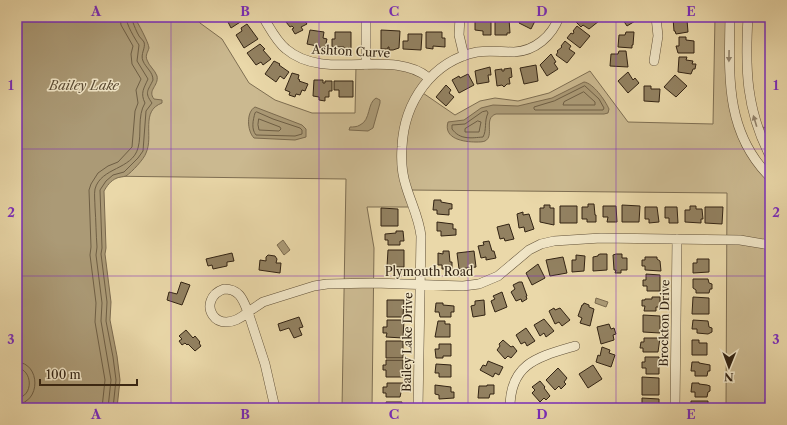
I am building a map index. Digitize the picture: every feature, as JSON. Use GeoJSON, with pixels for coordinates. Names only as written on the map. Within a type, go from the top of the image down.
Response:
{"type":"FeatureCollection","features":[{"type":"Feature","properties":{"kind":"street","name":"Ashton Curve"},"geometry":{"type":"LineString","coordinates":[[263,17],[284,47],[304,60],[320,64],[406,66],[420,71],[429,78]]}},
{"type":"Feature","properties":{"kind":"street"},"geometry":{"type":"LineString","coordinates":[[366,17],[366,65]]}},
{"type":"Feature","properties":{"kind":"street"},"geometry":{"type":"LineString","coordinates":[[460,17],[459,35],[464,56]]}},
{"type":"Feature","properties":{"kind":"street","name":"Bailey Lake Drive"},"geometry":{"type":"LineString","coordinates":[[418,408],[420,229],[416,212],[403,175],[402,148],[405,125],[413,102],[429,78],[446,65],[464,56],[484,51],[514,52],[528,49],[546,38],[560,17]]}},
{"type":"Feature","properties":{"kind":"street"},"geometry":{"type":"LineString","coordinates":[[654,61],[658,36],[656,17]]}},
{"type":"Feature","properties":{"kind":"street"},"geometry":{"type":"LineString","coordinates":[[730,17],[729,76],[731,95],[737,122],[743,140],[750,152],[756,162],[770,177]]}},
{"type":"Feature","properties":{"kind":"street"},"geometry":{"type":"LineString","coordinates":[[748,17],[747,68],[750,98],[757,128],[770,156]]}},
{"type":"Feature","properties":{"kind":"street","name":"Plymouth Road"},"geometry":{"type":"LineString","coordinates":[[275,408],[266,364],[248,312],[263,302],[309,287],[327,284],[387,283],[463,286],[484,282],[502,273],[528,250],[549,242],[591,238],[677,239],[740,240],[770,245]]}},
{"type":"Feature","properties":{"kind":"street","name":"Brockton Drive"},"geometry":{"type":"LineString","coordinates":[[675,408],[677,239]]}},
{"type":"Feature","properties":{"kind":"street"},"geometry":{"type":"LineString","coordinates":[[510,408],[510,394],[513,384],[523,368],[543,357],[575,346]]}},
{"type":"Feature","properties":{"kind":"shaded area"},"geometry":{"type":"Polygon","coordinates":[[[17,17],[197,17],[200,23],[222,39],[249,83],[275,100],[312,113],[355,113],[356,65],[398,66],[429,78],[420,91],[455,115],[480,101],[495,98],[518,101],[549,93],[590,71],[628,122],[713,124],[715,17],[726,17],[742,146],[752,162],[770,182],[770,408],[726,408],[727,193],[408,190],[414,207],[367,207],[374,248],[372,408],[342,408],[346,179],[17,175],[17,17]]]}},
{"type":"Feature","properties":{"kind":"shaded area"},"geometry":{"type":"Polygon","coordinates":[[[761,127],[770,128],[770,149],[761,127]]]}},
{"type":"Feature","properties":{"kind":"water","name":"Bailey Lake"},"geometry":{"type":"Polygon","coordinates":[[[17,17],[134,17],[143,32],[149,48],[146,57],[147,60],[157,76],[156,83],[152,90],[152,96],[154,99],[162,100],[162,103],[155,107],[149,118],[149,139],[145,156],[131,172],[126,176],[112,181],[104,191],[105,254],[111,302],[110,320],[120,380],[117,408],[17,408],[17,393],[21,384],[17,370],[17,17]]]}},
{"type":"Feature","properties":{"kind":"water"},"geometry":{"type":"Polygon","coordinates":[[[584,82],[591,85],[602,97],[609,109],[608,113],[496,114],[490,119],[488,139],[482,142],[471,142],[451,136],[447,128],[448,122],[464,120],[481,108],[493,105],[518,106],[552,98],[584,82]]]}},
{"type":"Feature","properties":{"kind":"water"},"geometry":{"type":"Polygon","coordinates":[[[376,98],[380,100],[380,103],[373,128],[368,131],[349,130],[350,127],[355,127],[363,123],[368,116],[373,100],[376,98]]]}},
{"type":"Feature","properties":{"kind":"water"},"geometry":{"type":"Polygon","coordinates":[[[255,107],[302,125],[306,129],[306,137],[295,140],[254,138],[250,131],[248,122],[250,113],[255,107]]]}},
{"type":"Feature","properties":{"kind":"water"},"geometry":{"type":"Polygon","coordinates":[[[283,240],[290,250],[284,255],[277,245],[283,240]]]}},
{"type":"Feature","properties":{"kind":"water"},"geometry":{"type":"Polygon","coordinates":[[[596,298],[608,302],[606,307],[595,303],[596,298]]]}},
{"type":"Feature","properties":{"kind":"water"},"geometry":{"type":"Polygon","coordinates":[[[770,381],[770,408],[763,408],[770,381]]]}},
{"type":"Feature","properties":{"kind":"building"},"geometry":{"type":"Polygon","coordinates":[[[224,17],[244,17],[245,19],[231,28],[224,17]]]}},
{"type":"Feature","properties":{"kind":"building"},"geometry":{"type":"Polygon","coordinates":[[[302,17],[307,24],[301,27],[303,30],[295,34],[292,29],[294,28],[292,26],[290,27],[286,22],[286,18],[302,17]]]}},
{"type":"Feature","properties":{"kind":"building"},"geometry":{"type":"Polygon","coordinates":[[[475,17],[491,17],[491,35],[483,35],[483,31],[475,30],[475,17]]]}},
{"type":"Feature","properties":{"kind":"building"},"geometry":{"type":"Polygon","coordinates":[[[522,17],[537,17],[531,29],[519,23],[522,17]]]}},
{"type":"Feature","properties":{"kind":"building"},"geometry":{"type":"Polygon","coordinates":[[[578,17],[594,17],[599,21],[589,29],[583,25],[581,27],[575,21],[578,17]]]}},
{"type":"Feature","properties":{"kind":"building"},"geometry":{"type":"Polygon","coordinates":[[[621,17],[639,17],[640,18],[627,26],[621,17]]]}},
{"type":"Feature","properties":{"kind":"building"},"geometry":{"type":"Polygon","coordinates":[[[495,18],[509,19],[510,33],[507,33],[507,35],[495,35],[495,18]]]}},
{"type":"Feature","properties":{"kind":"building"},"geometry":{"type":"Polygon","coordinates":[[[673,18],[681,18],[681,21],[687,20],[688,32],[676,34],[674,31],[673,18]]]}},
{"type":"Feature","properties":{"kind":"building"},"geometry":{"type":"Polygon","coordinates":[[[247,24],[258,39],[244,48],[236,35],[242,31],[241,28],[247,24]]]}},
{"type":"Feature","properties":{"kind":"building"},"geometry":{"type":"Polygon","coordinates":[[[577,26],[590,36],[580,48],[567,38],[571,33],[573,34],[573,31],[577,26]]]}},
{"type":"Feature","properties":{"kind":"building"},"geometry":{"type":"Polygon","coordinates":[[[310,30],[324,32],[323,38],[327,39],[325,48],[318,47],[319,45],[307,44],[310,30]]]}},
{"type":"Feature","properties":{"kind":"building"},"geometry":{"type":"Polygon","coordinates":[[[381,30],[400,31],[399,48],[393,50],[389,50],[389,47],[388,49],[381,49],[381,30]]]}},
{"type":"Feature","properties":{"kind":"building"},"geometry":{"type":"Polygon","coordinates":[[[335,32],[351,32],[351,48],[344,49],[344,47],[332,47],[332,39],[335,39],[335,32]]]}},
{"type":"Feature","properties":{"kind":"building"},"geometry":{"type":"Polygon","coordinates":[[[426,32],[442,32],[442,38],[445,38],[445,47],[433,46],[433,49],[426,48],[426,32]]]}},
{"type":"Feature","properties":{"kind":"building"},"geometry":{"type":"Polygon","coordinates":[[[626,32],[634,32],[632,48],[618,47],[619,35],[625,35],[626,32]]]}},
{"type":"Feature","properties":{"kind":"building"},"geometry":{"type":"Polygon","coordinates":[[[408,34],[422,34],[421,50],[403,49],[403,41],[408,41],[408,34]]]}},
{"type":"Feature","properties":{"kind":"building"},"geometry":{"type":"Polygon","coordinates":[[[679,37],[686,37],[686,40],[694,41],[694,53],[678,53],[676,46],[679,46],[679,37]]]}},
{"type":"Feature","properties":{"kind":"building"},"geometry":{"type":"Polygon","coordinates":[[[565,41],[571,46],[569,49],[575,53],[567,63],[556,55],[558,52],[557,51],[562,47],[561,46],[565,41]]]}},
{"type":"Feature","properties":{"kind":"building"},"geometry":{"type":"Polygon","coordinates":[[[260,44],[271,59],[263,65],[261,62],[256,65],[247,53],[260,44]]]}},
{"type":"Feature","properties":{"kind":"building"},"geometry":{"type":"Polygon","coordinates":[[[619,51],[626,51],[628,67],[610,66],[611,54],[618,54],[619,51]]]}},
{"type":"Feature","properties":{"kind":"building"},"geometry":{"type":"Polygon","coordinates":[[[551,54],[558,69],[547,76],[540,65],[551,54]]]}},
{"type":"Feature","properties":{"kind":"building"},"geometry":{"type":"Polygon","coordinates":[[[679,57],[687,57],[686,60],[693,61],[692,64],[696,64],[695,69],[693,69],[691,74],[678,72],[679,57]]]}},
{"type":"Feature","properties":{"kind":"building"},"geometry":{"type":"Polygon","coordinates":[[[274,61],[289,72],[284,79],[280,76],[276,82],[265,74],[274,61]]]}},
{"type":"Feature","properties":{"kind":"building"},"geometry":{"type":"Polygon","coordinates":[[[536,65],[538,81],[524,84],[520,68],[536,65]]]}},
{"type":"Feature","properties":{"kind":"building"},"geometry":{"type":"Polygon","coordinates":[[[490,67],[491,75],[488,75],[489,82],[477,84],[475,71],[490,67]]]}},
{"type":"Feature","properties":{"kind":"building"},"geometry":{"type":"Polygon","coordinates":[[[511,68],[512,77],[509,78],[510,84],[507,84],[504,87],[502,85],[497,86],[495,70],[502,69],[502,71],[504,71],[504,69],[511,68]]]}},
{"type":"Feature","properties":{"kind":"building"},"geometry":{"type":"Polygon","coordinates":[[[628,72],[633,80],[635,78],[639,83],[628,93],[618,81],[628,72]]]}},
{"type":"Feature","properties":{"kind":"building"},"geometry":{"type":"Polygon","coordinates":[[[292,73],[299,75],[299,81],[308,84],[305,91],[302,90],[300,95],[296,94],[295,97],[289,95],[290,92],[285,90],[292,73]]]}},
{"type":"Feature","properties":{"kind":"building"},"geometry":{"type":"Polygon","coordinates":[[[468,74],[474,85],[459,93],[452,80],[459,76],[460,78],[468,74]]]}},
{"type":"Feature","properties":{"kind":"building"},"geometry":{"type":"Polygon","coordinates":[[[675,75],[687,86],[676,97],[664,87],[675,75]]]}},
{"type":"Feature","properties":{"kind":"building"},"geometry":{"type":"Polygon","coordinates":[[[314,80],[323,80],[323,83],[325,83],[325,81],[332,81],[332,91],[329,91],[329,97],[325,97],[325,101],[319,100],[319,97],[313,96],[314,80]]]}},
{"type":"Feature","properties":{"kind":"building"},"geometry":{"type":"Polygon","coordinates":[[[334,81],[353,81],[353,97],[339,97],[339,90],[334,90],[334,81]]]}},
{"type":"Feature","properties":{"kind":"building"},"geometry":{"type":"Polygon","coordinates":[[[446,85],[451,90],[449,93],[454,97],[446,106],[436,97],[446,85]]]}},
{"type":"Feature","properties":{"kind":"building"},"geometry":{"type":"Polygon","coordinates":[[[644,86],[651,86],[651,89],[660,89],[659,102],[644,101],[644,86]]]}},
{"type":"Feature","properties":{"kind":"building"},"geometry":{"type":"Polygon","coordinates":[[[434,200],[441,200],[441,202],[452,204],[452,209],[449,209],[449,215],[437,214],[437,210],[433,210],[434,200]]]}},
{"type":"Feature","properties":{"kind":"building"},"geometry":{"type":"Polygon","coordinates":[[[588,204],[594,204],[596,222],[587,222],[587,219],[582,219],[582,207],[588,207],[588,204]]]}},
{"type":"Feature","properties":{"kind":"building"},"geometry":{"type":"Polygon","coordinates":[[[544,205],[550,205],[550,208],[554,208],[554,225],[540,222],[540,208],[544,208],[544,205]]]}},
{"type":"Feature","properties":{"kind":"building"},"geometry":{"type":"Polygon","coordinates":[[[622,205],[640,206],[639,222],[622,222],[622,205]]]}},
{"type":"Feature","properties":{"kind":"building"},"geometry":{"type":"Polygon","coordinates":[[[560,206],[577,206],[577,223],[560,223],[560,206]]]}},
{"type":"Feature","properties":{"kind":"building"},"geometry":{"type":"Polygon","coordinates":[[[603,206],[616,206],[617,222],[607,222],[608,217],[603,217],[603,206]]]}},
{"type":"Feature","properties":{"kind":"building"},"geometry":{"type":"Polygon","coordinates":[[[690,206],[696,206],[696,209],[702,209],[703,219],[701,219],[701,223],[685,222],[685,210],[690,210],[690,206]]]}},
{"type":"Feature","properties":{"kind":"building"},"geometry":{"type":"Polygon","coordinates":[[[645,207],[657,207],[659,222],[649,223],[649,219],[645,219],[645,207]]]}},
{"type":"Feature","properties":{"kind":"building"},"geometry":{"type":"Polygon","coordinates":[[[665,207],[677,207],[678,223],[669,223],[669,218],[665,218],[665,207]]]}},
{"type":"Feature","properties":{"kind":"building"},"geometry":{"type":"Polygon","coordinates":[[[705,207],[723,207],[722,224],[705,223],[705,207]]]}},
{"type":"Feature","properties":{"kind":"building"},"geometry":{"type":"Polygon","coordinates":[[[381,208],[398,209],[398,226],[381,226],[381,208]]]}},
{"type":"Feature","properties":{"kind":"building"},"geometry":{"type":"Polygon","coordinates":[[[523,212],[523,215],[529,214],[534,229],[525,232],[524,227],[519,228],[517,214],[523,212]]]}},
{"type":"Feature","properties":{"kind":"building"},"geometry":{"type":"Polygon","coordinates":[[[437,222],[453,224],[453,229],[456,229],[456,235],[441,236],[441,231],[437,231],[437,222]]]}},
{"type":"Feature","properties":{"kind":"building"},"geometry":{"type":"Polygon","coordinates":[[[509,224],[514,239],[505,241],[504,238],[500,239],[497,227],[509,224]]]}},
{"type":"Feature","properties":{"kind":"building"},"geometry":{"type":"Polygon","coordinates":[[[396,231],[403,231],[404,241],[400,241],[400,245],[388,245],[388,240],[385,240],[385,234],[396,233],[396,231]]]}},
{"type":"Feature","properties":{"kind":"building"},"geometry":{"type":"Polygon","coordinates":[[[489,241],[496,258],[486,260],[486,257],[481,258],[478,246],[484,245],[483,242],[489,241]]]}},
{"type":"Feature","properties":{"kind":"building"},"geometry":{"type":"Polygon","coordinates":[[[388,250],[404,250],[404,267],[387,267],[388,250]]]}},
{"type":"Feature","properties":{"kind":"building"},"geometry":{"type":"Polygon","coordinates":[[[443,251],[449,251],[452,269],[442,269],[442,265],[438,265],[438,253],[443,254],[443,251]]]}},
{"type":"Feature","properties":{"kind":"building"},"geometry":{"type":"Polygon","coordinates":[[[474,251],[476,267],[459,269],[457,253],[474,251]]]}},
{"type":"Feature","properties":{"kind":"building"},"geometry":{"type":"Polygon","coordinates":[[[232,253],[234,261],[227,262],[227,266],[213,269],[212,265],[208,266],[206,259],[232,253]]]}},
{"type":"Feature","properties":{"kind":"building"},"geometry":{"type":"Polygon","coordinates":[[[600,254],[607,254],[607,270],[593,271],[593,257],[600,254]]]}},
{"type":"Feature","properties":{"kind":"building"},"geometry":{"type":"Polygon","coordinates":[[[622,254],[622,258],[627,258],[627,270],[621,270],[621,273],[615,273],[616,270],[614,270],[613,255],[622,254]]]}},
{"type":"Feature","properties":{"kind":"building"},"geometry":{"type":"Polygon","coordinates":[[[268,255],[275,256],[277,259],[276,263],[281,263],[280,273],[259,270],[260,260],[266,261],[266,257],[268,255]]]}},
{"type":"Feature","properties":{"kind":"building"},"geometry":{"type":"Polygon","coordinates":[[[576,255],[585,256],[584,271],[572,272],[572,260],[576,260],[576,255]]]}},
{"type":"Feature","properties":{"kind":"building"},"geometry":{"type":"Polygon","coordinates":[[[563,257],[567,273],[550,276],[546,260],[563,257]]]}},
{"type":"Feature","properties":{"kind":"building"},"geometry":{"type":"Polygon","coordinates":[[[645,257],[657,257],[660,261],[661,271],[645,270],[645,266],[642,266],[642,260],[645,260],[645,257]]]}},
{"type":"Feature","properties":{"kind":"building"},"geometry":{"type":"Polygon","coordinates":[[[697,259],[709,259],[709,272],[693,273],[693,263],[697,263],[697,259]]]}},
{"type":"Feature","properties":{"kind":"building"},"geometry":{"type":"Polygon","coordinates":[[[538,264],[545,278],[532,285],[526,273],[538,264]]]}},
{"type":"Feature","properties":{"kind":"building"},"geometry":{"type":"Polygon","coordinates":[[[646,274],[660,275],[660,291],[647,291],[647,286],[643,286],[643,280],[646,280],[646,274]]]}},
{"type":"Feature","properties":{"kind":"building"},"geometry":{"type":"Polygon","coordinates":[[[693,279],[708,279],[709,283],[712,284],[712,289],[710,289],[709,293],[696,293],[696,290],[693,288],[693,279]]]}},
{"type":"Feature","properties":{"kind":"building"},"geometry":{"type":"Polygon","coordinates":[[[181,282],[190,285],[182,305],[167,300],[169,292],[177,294],[181,282]]]}},
{"type":"Feature","properties":{"kind":"building"},"geometry":{"type":"Polygon","coordinates":[[[522,282],[527,296],[527,299],[522,302],[521,299],[516,301],[511,292],[515,289],[513,285],[522,282]]]}},
{"type":"Feature","properties":{"kind":"building"},"geometry":{"type":"Polygon","coordinates":[[[502,292],[507,307],[495,312],[491,301],[495,299],[493,296],[502,292]]]}},
{"type":"Feature","properties":{"kind":"building"},"geometry":{"type":"Polygon","coordinates":[[[652,297],[660,297],[660,307],[656,307],[656,311],[644,311],[645,306],[642,306],[642,300],[652,299],[652,297]]]}},
{"type":"Feature","properties":{"kind":"building"},"geometry":{"type":"Polygon","coordinates":[[[693,297],[709,298],[709,314],[692,314],[693,297]]]}},
{"type":"Feature","properties":{"kind":"building"},"geometry":{"type":"Polygon","coordinates":[[[387,300],[404,300],[403,317],[387,317],[387,300]]]}},
{"type":"Feature","properties":{"kind":"building"},"geometry":{"type":"Polygon","coordinates":[[[484,300],[485,315],[473,317],[471,306],[475,305],[475,301],[484,300]]]}},
{"type":"Feature","properties":{"kind":"building"},"geometry":{"type":"Polygon","coordinates":[[[436,303],[454,306],[454,312],[451,312],[451,317],[440,317],[439,312],[435,312],[436,303]]]}},
{"type":"Feature","properties":{"kind":"building"},"geometry":{"type":"Polygon","coordinates":[[[584,303],[594,309],[590,326],[580,323],[582,318],[578,316],[584,303]]]}},
{"type":"Feature","properties":{"kind":"building"},"geometry":{"type":"Polygon","coordinates":[[[554,308],[555,310],[560,308],[570,320],[562,326],[559,322],[555,324],[549,311],[554,308]]]}},
{"type":"Feature","properties":{"kind":"building"},"geometry":{"type":"Polygon","coordinates":[[[643,315],[660,316],[660,333],[643,332],[643,315]]]}},
{"type":"Feature","properties":{"kind":"building"},"geometry":{"type":"Polygon","coordinates":[[[299,317],[303,327],[299,328],[302,335],[294,338],[289,328],[280,331],[278,324],[299,317]]]}},
{"type":"Feature","properties":{"kind":"building"},"geometry":{"type":"Polygon","coordinates":[[[544,319],[554,331],[546,337],[544,333],[540,336],[534,325],[544,319]]]}},
{"type":"Feature","properties":{"kind":"building"},"geometry":{"type":"Polygon","coordinates":[[[387,320],[404,320],[403,338],[386,337],[387,333],[383,333],[383,327],[387,327],[387,320]]]}},
{"type":"Feature","properties":{"kind":"building"},"geometry":{"type":"Polygon","coordinates":[[[693,320],[708,321],[709,327],[712,328],[712,332],[708,334],[697,333],[697,329],[692,329],[693,320]]]}},
{"type":"Feature","properties":{"kind":"building"},"geometry":{"type":"Polygon","coordinates":[[[438,321],[445,321],[445,324],[450,324],[450,337],[435,337],[438,321]]]}},
{"type":"Feature","properties":{"kind":"building"},"geometry":{"type":"Polygon","coordinates":[[[609,324],[611,329],[614,328],[616,334],[613,335],[614,340],[601,344],[597,327],[609,324]]]}},
{"type":"Feature","properties":{"kind":"building"},"geometry":{"type":"Polygon","coordinates":[[[526,328],[535,341],[527,346],[525,342],[521,344],[516,335],[526,328]]]}},
{"type":"Feature","properties":{"kind":"building"},"geometry":{"type":"Polygon","coordinates":[[[186,330],[193,338],[195,336],[200,342],[199,343],[201,346],[195,351],[188,344],[187,345],[185,343],[182,345],[179,341],[182,339],[179,336],[186,330]]]}},
{"type":"Feature","properties":{"kind":"building"},"geometry":{"type":"Polygon","coordinates":[[[644,338],[660,338],[658,352],[643,352],[643,348],[640,348],[641,342],[644,342],[644,338]]]}},
{"type":"Feature","properties":{"kind":"building"},"geometry":{"type":"Polygon","coordinates":[[[503,340],[511,347],[513,346],[517,351],[511,358],[508,356],[505,359],[497,350],[500,346],[499,344],[503,340]]]}},
{"type":"Feature","properties":{"kind":"building"},"geometry":{"type":"Polygon","coordinates":[[[692,340],[699,340],[699,343],[707,343],[707,355],[692,355],[692,340]]]}},
{"type":"Feature","properties":{"kind":"building"},"geometry":{"type":"Polygon","coordinates":[[[386,341],[403,341],[403,358],[386,358],[386,341]]]}},
{"type":"Feature","properties":{"kind":"building"},"geometry":{"type":"Polygon","coordinates":[[[439,344],[451,344],[451,356],[436,358],[435,349],[439,349],[439,344]]]}},
{"type":"Feature","properties":{"kind":"building"},"geometry":{"type":"Polygon","coordinates":[[[602,347],[610,350],[609,353],[615,355],[611,367],[596,362],[598,355],[600,356],[602,347]]]}},
{"type":"Feature","properties":{"kind":"building"},"geometry":{"type":"Polygon","coordinates":[[[645,357],[659,357],[659,374],[646,374],[646,368],[642,368],[642,362],[645,362],[645,357]]]}},
{"type":"Feature","properties":{"kind":"building"},"geometry":{"type":"Polygon","coordinates":[[[386,360],[403,360],[403,377],[386,377],[386,370],[383,370],[383,365],[386,365],[386,360]]]}},
{"type":"Feature","properties":{"kind":"building"},"geometry":{"type":"Polygon","coordinates":[[[488,361],[503,367],[499,375],[495,373],[493,377],[480,370],[483,365],[486,366],[488,361]]]}},
{"type":"Feature","properties":{"kind":"building"},"geometry":{"type":"Polygon","coordinates":[[[692,362],[710,365],[710,371],[708,371],[707,376],[695,376],[695,371],[691,371],[692,362]]]}},
{"type":"Feature","properties":{"kind":"building"},"geometry":{"type":"Polygon","coordinates":[[[436,364],[451,365],[451,377],[439,377],[439,373],[435,373],[436,364]]]}},
{"type":"Feature","properties":{"kind":"building"},"geometry":{"type":"Polygon","coordinates":[[[593,365],[602,379],[588,388],[579,374],[593,365]]]}},
{"type":"Feature","properties":{"kind":"building"},"geometry":{"type":"Polygon","coordinates":[[[558,368],[567,378],[564,382],[566,384],[561,389],[559,386],[555,390],[546,380],[558,368]]]}},
{"type":"Feature","properties":{"kind":"building"},"geometry":{"type":"Polygon","coordinates":[[[642,377],[659,378],[659,395],[642,395],[642,377]]]}},
{"type":"Feature","properties":{"kind":"building"},"geometry":{"type":"Polygon","coordinates":[[[540,381],[550,396],[546,400],[544,398],[540,402],[532,393],[535,390],[532,387],[540,381]]]}},
{"type":"Feature","properties":{"kind":"building"},"geometry":{"type":"Polygon","coordinates":[[[387,383],[403,383],[400,397],[386,397],[386,393],[383,393],[383,387],[387,387],[387,383]]]}},
{"type":"Feature","properties":{"kind":"building"},"geometry":{"type":"Polygon","coordinates":[[[692,383],[710,386],[710,391],[708,392],[707,397],[695,397],[695,392],[691,392],[692,383]]]}},
{"type":"Feature","properties":{"kind":"building"},"geometry":{"type":"Polygon","coordinates":[[[435,385],[451,387],[451,392],[454,392],[454,398],[439,399],[439,395],[435,394],[435,385]]]}},
{"type":"Feature","properties":{"kind":"building"},"geometry":{"type":"Polygon","coordinates":[[[494,385],[494,394],[490,394],[489,398],[478,398],[479,386],[494,385]]]}},
{"type":"Feature","properties":{"kind":"building"},"geometry":{"type":"Polygon","coordinates":[[[642,398],[659,399],[659,408],[642,408],[642,398]]]}},
{"type":"Feature","properties":{"kind":"building"},"geometry":{"type":"Polygon","coordinates":[[[691,401],[708,401],[708,408],[691,408],[691,401]]]}},
{"type":"Feature","properties":{"kind":"building"},"geometry":{"type":"Polygon","coordinates":[[[386,402],[402,402],[402,408],[386,408],[386,402]]]}},
{"type":"Feature","properties":{"kind":"building"},"geometry":{"type":"Polygon","coordinates":[[[571,403],[574,405],[575,403],[580,407],[567,408],[571,403]]]}}]}
